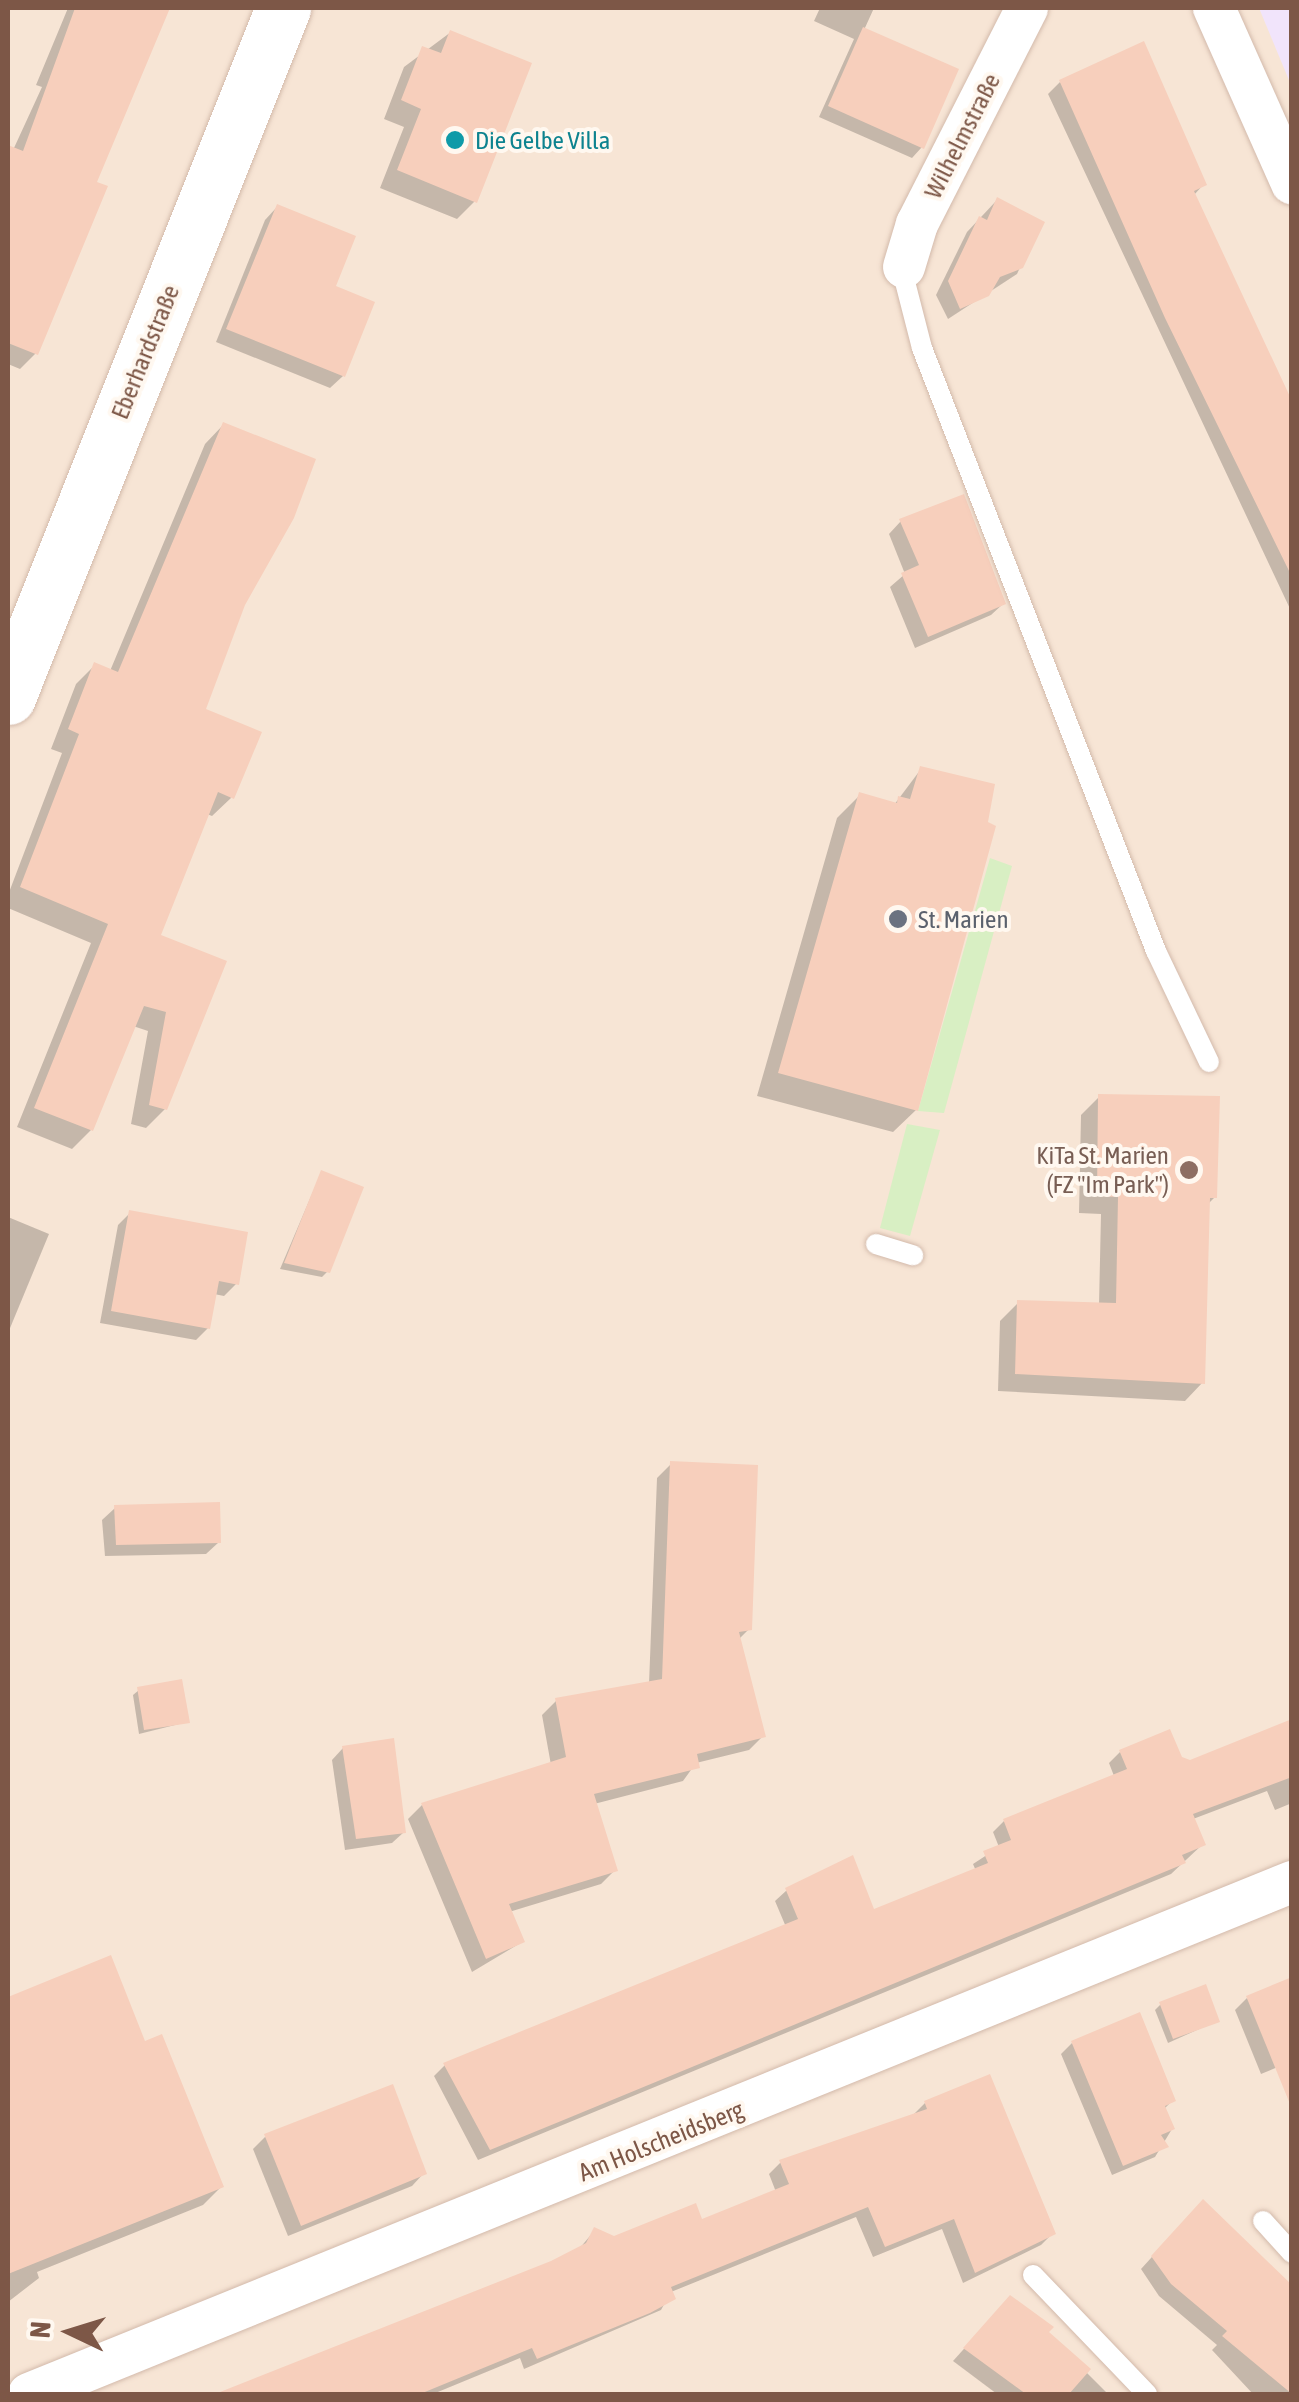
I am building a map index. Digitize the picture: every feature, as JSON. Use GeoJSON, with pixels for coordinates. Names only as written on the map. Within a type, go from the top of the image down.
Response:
{"type":"FeatureCollection","features":[{"type":"Feature","properties":{"kind":"main road","name":"Eberhardstraße"},"geometry":{"type":"LineString","coordinates":[[8,697],[283,8]]}},
{"type":"Feature","properties":{"kind":"street","name":"Wilhelmstraße"},"geometry":{"type":"LineString","coordinates":[[904,272],[916,224],[1027,8]]}},
{"type":"Feature","properties":{"kind":"street"},"geometry":{"type":"LineString","coordinates":[[1214,8],[1292,183]]}},
{"type":"Feature","properties":{"kind":"street","name":"Am Holscheidsberg"},"geometry":{"type":"LineString","coordinates":[[28,2394],[1292,1882]]}},
{"type":"Feature","properties":{"kind":"lane"},"geometry":{"type":"LineString","coordinates":[[904,272],[922,348],[1156,951],[1210,1062]]}},
{"type":"Feature","properties":{"kind":"lane"},"geometry":{"type":"LineString","coordinates":[[876,1244],[913,1256]]}},
{"type":"Feature","properties":{"kind":"lane"},"geometry":{"type":"LineString","coordinates":[[1263,2221],[1292,2252]]}},
{"type":"Feature","properties":{"kind":"lane"},"geometry":{"type":"LineString","coordinates":[[1033,2275],[1147,2394]]}},
{"type":"Feature","properties":{"kind":"shaded area"},"geometry":{"type":"Polygon","coordinates":[[[8,8],[1291,8],[1291,2394],[8,2394],[8,8]]]}},
{"type":"Feature","properties":{"kind":"shaded area"},"geometry":{"type":"Polygon","coordinates":[[[1259,8],[1291,8],[1291,85],[1259,8]]]}},
{"type":"Feature","properties":{"kind":"green space"},"geometry":{"type":"Polygon","coordinates":[[[990,858],[1012,866],[944,1113],[918,1111],[990,858]]]}},
{"type":"Feature","properties":{"kind":"green space"},"geometry":{"type":"Polygon","coordinates":[[[907,1124],[940,1130],[910,1236],[880,1228],[907,1124]]]}},
{"type":"Feature","properties":{"kind":"building"},"geometry":{"type":"Polygon","coordinates":[[[75,8],[170,8],[97,182],[108,186],[38,355],[8,343],[8,145],[23,151],[75,8]]]}},
{"type":"Feature","properties":{"kind":"building"},"geometry":{"type":"Polygon","coordinates":[[[863,27],[959,69],[924,149],[828,106],[863,27]]]}},
{"type":"Feature","properties":{"kind":"building","name":"Die Gelbe Villa"},"geometry":{"type":"Polygon","coordinates":[[[450,30],[532,63],[477,203],[397,170],[421,109],[401,100],[422,46],[441,53],[450,30]]]}},
{"type":"Feature","properties":{"kind":"building"},"geometry":{"type":"Polygon","coordinates":[[[1144,41],[1207,185],[1194,191],[1292,401],[1292,577],[1165,318],[1059,80],[1144,41]]]}},
{"type":"Feature","properties":{"kind":"building"},"geometry":{"type":"Polygon","coordinates":[[[997,197],[1045,222],[1023,268],[1000,277],[989,296],[960,309],[948,281],[979,216],[987,220],[997,197]]]}},
{"type":"Feature","properties":{"kind":"building"},"geometry":{"type":"Polygon","coordinates":[[[277,204],[356,236],[336,286],[375,302],[345,377],[226,329],[277,204]]]}},
{"type":"Feature","properties":{"kind":"building"},"geometry":{"type":"Polygon","coordinates":[[[223,422],[316,459],[294,518],[245,605],[206,709],[262,732],[234,799],[218,792],[161,935],[227,961],[167,1110],[149,1105],[166,1012],[144,1006],[93,1131],[34,1108],[108,924],[20,887],[79,734],[68,729],[94,662],[118,672],[223,422]]]}},
{"type":"Feature","properties":{"kind":"building"},"geometry":{"type":"Polygon","coordinates":[[[964,494],[1006,604],[928,637],[901,573],[919,565],[899,519],[964,494]]]}},
{"type":"Feature","properties":{"kind":"building","name":"St. Marien"},"geometry":{"type":"Polygon","coordinates":[[[920,766],[995,784],[988,822],[996,826],[918,1111],[778,1073],[859,792],[897,803],[898,796],[910,799],[920,766]]]}},
{"type":"Feature","properties":{"kind":"building"},"geometry":{"type":"Polygon","coordinates":[[[1098,1094],[1220,1096],[1217,1198],[1210,1198],[1205,1384],[1015,1374],[1017,1300],[1116,1303],[1118,1197],[1097,1196],[1098,1094]]]}},
{"type":"Feature","properties":{"kind":"building"},"geometry":{"type":"Polygon","coordinates":[[[321,1170],[364,1187],[330,1273],[284,1263],[321,1170]]]}},
{"type":"Feature","properties":{"kind":"building"},"geometry":{"type":"Polygon","coordinates":[[[129,1210],[248,1232],[239,1285],[219,1281],[210,1329],[111,1311],[129,1210]]]}},
{"type":"Feature","properties":{"kind":"building"},"geometry":{"type":"Polygon","coordinates":[[[670,1461],[758,1465],[752,1630],[739,1632],[766,1737],[697,1754],[700,1768],[594,1794],[618,1871],[509,1904],[525,1942],[486,1959],[421,1803],[566,1757],[555,1698],[662,1679],[670,1461]]]}},
{"type":"Feature","properties":{"kind":"building"},"geometry":{"type":"Polygon","coordinates":[[[220,1502],[221,1543],[116,1545],[114,1505],[220,1502]]]}},
{"type":"Feature","properties":{"kind":"building"},"geometry":{"type":"Polygon","coordinates":[[[182,1679],[190,1723],[144,1730],[137,1687],[182,1679]]]}},
{"type":"Feature","properties":{"kind":"building"},"geometry":{"type":"Polygon","coordinates":[[[1292,1719],[1292,1777],[1193,1814],[1206,1845],[1182,1855],[1186,1863],[490,2150],[443,2063],[798,1919],[785,1888],[853,1855],[874,1909],[988,1863],[983,1851],[1011,1840],[1003,1819],[1127,1769],[1119,1750],[1170,1729],[1182,1757],[1190,1760],[1292,1719]]]}},
{"type":"Feature","properties":{"kind":"building"},"geometry":{"type":"Polygon","coordinates":[[[394,1738],[406,1833],[356,1839],[342,1746],[394,1738]]]}},
{"type":"Feature","properties":{"kind":"building"},"geometry":{"type":"Polygon","coordinates":[[[111,1955],[145,2041],[162,2034],[224,2187],[8,2274],[8,1997],[111,1955]]]}},
{"type":"Feature","properties":{"kind":"building"},"geometry":{"type":"Polygon","coordinates":[[[1292,1977],[1292,2103],[1290,2104],[1246,1996],[1292,1977]]]}},
{"type":"Feature","properties":{"kind":"building"},"geometry":{"type":"Polygon","coordinates":[[[1206,1984],[1220,2022],[1173,2039],[1159,2002],[1206,1984]]]}},
{"type":"Feature","properties":{"kind":"building"},"geometry":{"type":"Polygon","coordinates":[[[1140,2012],[1176,2101],[1165,2106],[1175,2129],[1161,2135],[1169,2147],[1123,2166],[1071,2041],[1140,2012]]]}},
{"type":"Feature","properties":{"kind":"building"},"geometry":{"type":"Polygon","coordinates":[[[990,2074],[1056,2234],[975,2273],[954,2219],[885,2247],[868,2207],[671,2287],[676,2299],[650,2313],[537,2359],[532,2348],[420,2394],[215,2394],[551,2261],[586,2243],[594,2227],[614,2236],[696,2203],[702,2219],[789,2184],[779,2160],[927,2109],[924,2101],[990,2074]]]}},
{"type":"Feature","properties":{"kind":"building"},"geometry":{"type":"Polygon","coordinates":[[[393,2084],[427,2174],[301,2226],[264,2134],[393,2084]]]}},
{"type":"Feature","properties":{"kind":"building"},"geometry":{"type":"Polygon","coordinates":[[[1203,2199],[1292,2285],[1292,2394],[1222,2336],[1227,2331],[1171,2284],[1151,2256],[1203,2199]]]}},
{"type":"Feature","properties":{"kind":"building"},"geometry":{"type":"Polygon","coordinates":[[[1010,2295],[1054,2327],[1049,2332],[1091,2369],[1069,2394],[1026,2394],[963,2348],[1010,2295]]]}},
{"type":"Feature","properties":{"kind":"place","name":"Die Gelbe Villa"},"geometry":{"type":"Point","coordinates":[455,140]}},
{"type":"Feature","properties":{"kind":"place","name":"St. Marien"},"geometry":{"type":"Point","coordinates":[898,919]}},
{"type":"Feature","properties":{"kind":"place","name":"KiTa St. Marien (FZ \"Im Park\")"},"geometry":{"type":"Point","coordinates":[1189,1170]}}]}
